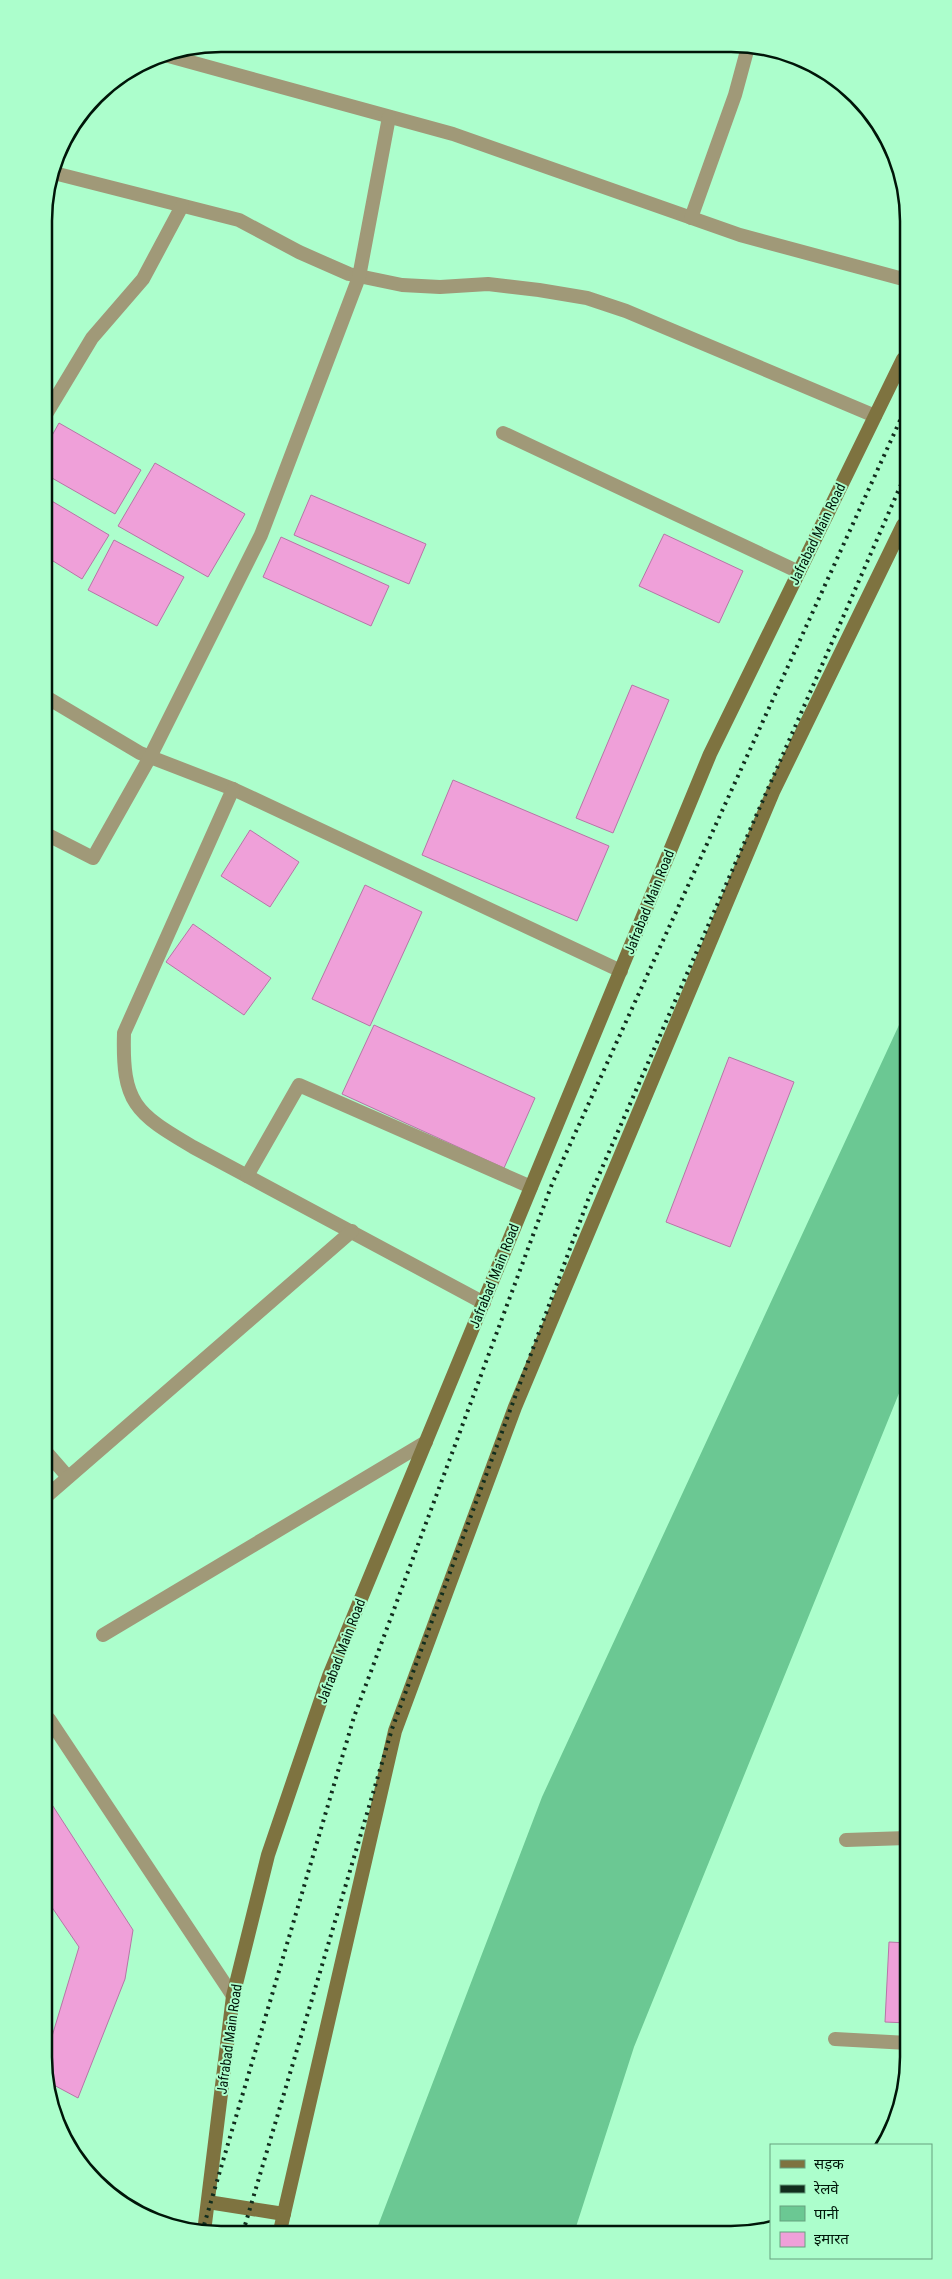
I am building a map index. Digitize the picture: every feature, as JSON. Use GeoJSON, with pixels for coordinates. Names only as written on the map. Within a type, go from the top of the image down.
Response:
{"type":"FeatureCollection","features":[{"type":"Feature","properties":{"kind":"main road","name":"Jafrabad Main Road"},"geometry":{"type":"LineString","coordinates":[[205,2225],[233,1996],[268,1856],[329,1676],[710,754],[900,365]]}},
{"type":"Feature","properties":{"kind":"main road"},"geometry":{"type":"LineString","coordinates":[[281,2226],[395,1731],[515,1407],[769,801],[900,532]]}},
{"type":"Feature","properties":{"kind":"main road"},"geometry":{"type":"LineString","coordinates":[[208,2202],[284,2214]]}},
{"type":"Feature","properties":{"kind":"street"},"geometry":{"type":"LineString","coordinates":[[690,218],[735,96],[746,54]]}},
{"type":"Feature","properties":{"kind":"street"},"geometry":{"type":"LineString","coordinates":[[178,59],[453,134],[740,235],[900,277]]}},
{"type":"Feature","properties":{"kind":"street"},"geometry":{"type":"LineString","coordinates":[[53,837],[93,858],[150,757],[260,535],[360,276],[389,116]]}},
{"type":"Feature","properties":{"kind":"street"},"geometry":{"type":"LineString","coordinates":[[59,174],[239,220],[299,252],[349,274],[402,285],[440,287],[488,284],[587,298],[626,311],[875,416]]}},
{"type":"Feature","properties":{"kind":"street"},"geometry":{"type":"LineString","coordinates":[[53,403],[92,338],[143,279],[182,206]]}},
{"type":"Feature","properties":{"kind":"street"},"geometry":{"type":"LineString","coordinates":[[503,433],[799,572]]}},
{"type":"Feature","properties":{"kind":"street"},"geometry":{"type":"LineString","coordinates":[[53,701],[150,757],[233,789],[621,971]]}},
{"type":"Feature","properties":{"kind":"street"},"geometry":{"type":"LineString","coordinates":[[233,789],[124,1033],[123,1067],[129,1095],[154,1124],[484,1303]]}},
{"type":"Feature","properties":{"kind":"street"},"geometry":{"type":"LineString","coordinates":[[247,1176],[299,1085],[532,1187]]}},
{"type":"Feature","properties":{"kind":"street"},"geometry":{"type":"LineString","coordinates":[[52,1491],[352,1231]]}},
{"type":"Feature","properties":{"kind":"street"},"geometry":{"type":"LineString","coordinates":[[103,1635],[426,1442]]}},
{"type":"Feature","properties":{"kind":"street"},"geometry":{"type":"LineString","coordinates":[[52,1459],[68,1477]]}},
{"type":"Feature","properties":{"kind":"street"},"geometry":{"type":"LineString","coordinates":[[52,1729],[233,1996]]}},
{"type":"Feature","properties":{"kind":"street"},"geometry":{"type":"LineString","coordinates":[[846,1840],[899,1838]]}},
{"type":"Feature","properties":{"kind":"street"},"geometry":{"type":"LineString","coordinates":[[835,2039],[899,2043]]}},
{"type":"Feature","properties":{"kind":"water"},"geometry":{"type":"Polygon","coordinates":[[[900,1024],[899,1392],[634,2047],[576,2226],[378,2226],[542,1797],[900,1024]]]}},
{"type":"Feature","properties":{"kind":"building"},"geometry":{"type":"Polygon","coordinates":[[[59,423],[141,470],[115,514],[53,478],[53,434],[59,423]]]}},
{"type":"Feature","properties":{"kind":"building"},"geometry":{"type":"Polygon","coordinates":[[[155,463],[245,514],[208,577],[118,526],[155,463]]]}},
{"type":"Feature","properties":{"kind":"building"},"geometry":{"type":"Polygon","coordinates":[[[311,495],[426,544],[409,584],[294,535],[311,495]]]}},
{"type":"Feature","properties":{"kind":"building"},"geometry":{"type":"Polygon","coordinates":[[[53,502],[109,535],[82,579],[53,561],[53,502]]]}},
{"type":"Feature","properties":{"kind":"building"},"geometry":{"type":"Polygon","coordinates":[[[664,534],[743,571],[719,623],[639,586],[664,534]]]}},
{"type":"Feature","properties":{"kind":"building"},"geometry":{"type":"Polygon","coordinates":[[[281,537],[389,586],[371,626],[263,577],[281,537]]]}},
{"type":"Feature","properties":{"kind":"building"},"geometry":{"type":"Polygon","coordinates":[[[114,540],[184,577],[157,626],[88,590],[114,540]]]}},
{"type":"Feature","properties":{"kind":"building"},"geometry":{"type":"Polygon","coordinates":[[[632,685],[669,700],[613,833],[576,818],[632,685]]]}},
{"type":"Feature","properties":{"kind":"building"},"geometry":{"type":"Polygon","coordinates":[[[453,780],[609,846],[577,921],[422,855],[453,780]]]}},
{"type":"Feature","properties":{"kind":"building"},"geometry":{"type":"Polygon","coordinates":[[[250,830],[299,862],[270,907],[221,876],[250,830]]]}},
{"type":"Feature","properties":{"kind":"building"},"geometry":{"type":"Polygon","coordinates":[[[365,885],[422,912],[370,1026],[312,999],[365,885]]]}},
{"type":"Feature","properties":{"kind":"building"},"geometry":{"type":"Polygon","coordinates":[[[193,924],[271,978],[244,1015],[166,962],[193,924]]]}},
{"type":"Feature","properties":{"kind":"building"},"geometry":{"type":"Polygon","coordinates":[[[374,1025],[535,1098],[504,1168],[342,1094],[374,1025]]]}},
{"type":"Feature","properties":{"kind":"building"},"geometry":{"type":"Polygon","coordinates":[[[729,1057],[794,1082],[730,1247],[666,1222],[729,1057]]]}},
{"type":"Feature","properties":{"kind":"building"},"geometry":{"type":"Polygon","coordinates":[[[52,1805],[133,1930],[125,1979],[78,2098],[55,2086],[52,2036],[79,1947],[52,1908],[52,1805]]]}},
{"type":"Feature","properties":{"kind":"building"},"geometry":{"type":"Polygon","coordinates":[[[889,1942],[899,1943],[899,2023],[885,2022],[889,1942]]]}},
{"type":"Feature","properties":{"kind":"railway"},"geometry":{"type":"LineString","coordinates":[[204,2225],[354,1717],[552,1184],[900,421]]}},
{"type":"Feature","properties":{"kind":"railway"},"geometry":{"type":"LineString","coordinates":[[245,2226],[392,1729],[588,1200],[900,487]]}}]}
